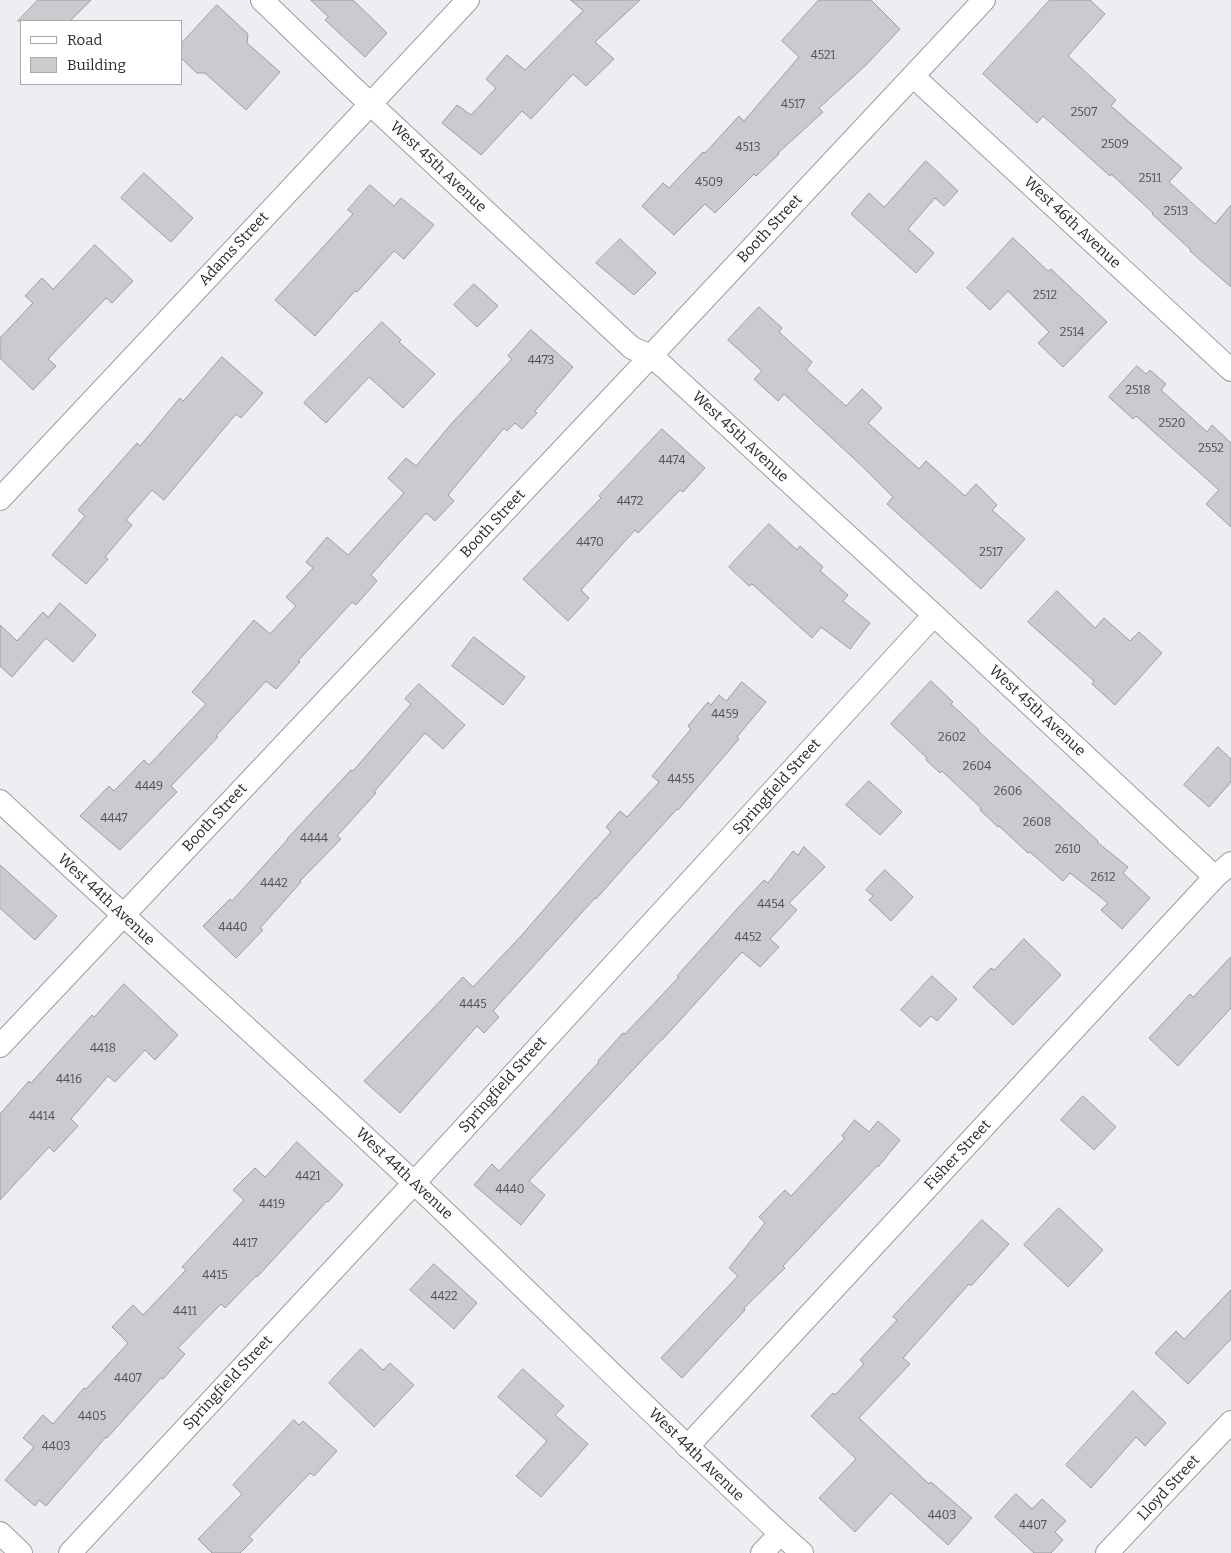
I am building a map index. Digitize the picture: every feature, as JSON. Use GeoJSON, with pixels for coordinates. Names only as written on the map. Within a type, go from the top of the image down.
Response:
{"type":"FeatureCollection","features":[{"type":"Feature","properties":{"kind":"street","name":"West 45th Avenue"},"geometry":{"type":"LineString","coordinates":[[262,0],[370,104],[632,348],[651,356],[934,615],[1223,870]]}},
{"type":"Feature","properties":{"kind":"street","name":"Adams Street"},"geometry":{"type":"LineString","coordinates":[[0,498],[468,0]]}},
{"type":"Feature","properties":{"kind":"street","name":"Booth Street"},"geometry":{"type":"LineString","coordinates":[[0,1046],[984,0]]}},
{"type":"Feature","properties":{"kind":"street","name":"West 46th Avenue"},"geometry":{"type":"LineString","coordinates":[[913,76],[1231,370]]}},
{"type":"Feature","properties":{"kind":"street","name":"Springfield Street"},"geometry":{"type":"LineString","coordinates":[[70,1553],[414,1183],[934,615]]}},
{"type":"Feature","properties":{"kind":"street","name":"West 44th Avenue"},"geometry":{"type":"LineString","coordinates":[[0,801],[414,1183],[687,1448],[802,1553]]}},
{"type":"Feature","properties":{"kind":"street","name":"Fisher Street"},"geometry":{"type":"LineString","coordinates":[[687,1448],[1223,870]]}},
{"type":"Feature","properties":{"kind":"street","name":"Lloyd Street"},"geometry":{"type":"LineString","coordinates":[[1107,1553],[1231,1422]]}},
{"type":"Feature","properties":{"kind":"street"},"geometry":{"type":"LineString","coordinates":[[0,1533],[21,1553]]}},
{"type":"Feature","properties":{"kind":"street"},"geometry":{"type":"LineString","coordinates":[[762,1553],[780,1534]]}},
{"type":"Feature","properties":{"kind":"building"},"geometry":{"type":"Polygon","coordinates":[[[38,0],[91,0],[71,20],[18,21],[38,0]]]}},
{"type":"Feature","properties":{"kind":"building"},"geometry":{"type":"Polygon","coordinates":[[[311,0],[353,0],[387,33],[365,57],[325,20],[328,17],[311,0]]]}},
{"type":"Feature","properties":{"kind":"building"},"geometry":{"type":"Polygon","coordinates":[[[571,0],[640,0],[595,42],[614,59],[586,86],[573,74],[531,119],[522,111],[481,155],[442,123],[457,105],[471,115],[496,88],[486,79],[507,55],[525,70],[583,11],[571,0]]]}},
{"type":"Feature","properties":{"kind":"building"},"geometry":{"type":"Polygon","coordinates":[[[819,0],[871,0],[900,29],[866,65],[819,108],[823,112],[756,176],[754,174],[715,213],[705,204],[674,235],[642,206],[663,183],[669,188],[739,116],[744,121],[799,57],[782,41],[819,0]]]}},
{"type":"Feature","properties":{"kind":"building"},"geometry":{"type":"Polygon","coordinates":[[[1050,0],[1090,0],[1105,14],[1068,56],[1116,100],[1111,106],[1182,168],[1169,182],[1215,224],[1231,205],[1231,287],[1190,251],[1111,174],[1110,176],[1043,116],[1037,123],[983,74],[1050,0]]]}},
{"type":"Feature","properties":{"kind":"building"},"geometry":{"type":"Polygon","coordinates":[[[217,5],[248,34],[247,43],[280,72],[246,110],[205,73],[197,73],[182,59],[182,43],[217,5]]]}},
{"type":"Feature","properties":{"kind":"building"},"geometry":{"type":"Polygon","coordinates":[[[926,161],[958,191],[944,206],[935,198],[908,229],[934,253],[916,273],[851,214],[869,193],[884,207],[926,161]]]}},
{"type":"Feature","properties":{"kind":"building"},"geometry":{"type":"Polygon","coordinates":[[[144,173],[193,218],[171,242],[121,198],[144,173]]]}},
{"type":"Feature","properties":{"kind":"building"},"geometry":{"type":"Polygon","coordinates":[[[370,185],[394,206],[401,198],[434,225],[404,259],[394,251],[315,336],[275,300],[353,214],[348,210],[370,185]]]}},
{"type":"Feature","properties":{"kind":"building"},"geometry":{"type":"Polygon","coordinates":[[[1013,238],[1048,271],[1051,269],[1107,322],[1063,367],[1038,343],[1049,332],[1008,291],[990,310],[967,288],[1013,238]]]}},
{"type":"Feature","properties":{"kind":"building"},"geometry":{"type":"Polygon","coordinates":[[[620,239],[656,273],[634,295],[596,263],[620,239]]]}},
{"type":"Feature","properties":{"kind":"building"},"geometry":{"type":"Polygon","coordinates":[[[95,245],[133,281],[112,303],[106,298],[48,359],[56,366],[33,390],[0,358],[0,338],[33,303],[25,296],[42,278],[53,289],[95,245]]]}},
{"type":"Feature","properties":{"kind":"building"},"geometry":{"type":"Polygon","coordinates":[[[474,284],[498,306],[477,327],[454,305],[474,284]]]}},
{"type":"Feature","properties":{"kind":"building"},"geometry":{"type":"Polygon","coordinates":[[[759,307],[782,328],[779,332],[812,362],[806,370],[846,406],[862,389],[882,408],[868,423],[919,469],[926,461],[965,496],[976,484],[997,505],[992,510],[1025,539],[981,589],[887,504],[893,497],[864,468],[784,394],[778,401],[754,379],[762,371],[728,340],[759,307]]]}},
{"type":"Feature","properties":{"kind":"building"},"geometry":{"type":"Polygon","coordinates":[[[382,322],[401,340],[399,342],[435,374],[403,408],[369,377],[326,423],[304,403],[382,322]]]}},
{"type":"Feature","properties":{"kind":"building"},"geometry":{"type":"Polygon","coordinates":[[[531,330],[573,367],[535,411],[537,413],[522,429],[515,423],[507,431],[504,428],[448,495],[454,501],[435,521],[426,513],[371,575],[377,581],[356,605],[352,602],[298,661],[300,662],[276,689],[266,681],[216,736],[218,737],[171,786],[177,792],[120,850],[80,816],[109,786],[114,791],[144,760],[149,765],[206,704],[192,692],[254,620],[270,634],[296,606],[286,597],[313,568],[306,562],[327,537],[348,555],[404,493],[388,478],[406,458],[416,466],[452,423],[512,359],[508,356],[531,330]]]}},
{"type":"Feature","properties":{"kind":"building"},"geometry":{"type":"Polygon","coordinates":[[[222,357],[263,393],[241,418],[236,414],[164,500],[152,490],[126,520],[132,525],[105,557],[108,559],[86,584],[52,555],[85,516],[78,510],[137,443],[140,446],[180,398],[183,401],[222,357]]]}},
{"type":"Feature","properties":{"kind":"building"},"geometry":{"type":"Polygon","coordinates":[[[1137,366],[1146,374],[1150,370],[1166,384],[1161,390],[1207,432],[1212,425],[1231,443],[1231,527],[1206,504],[1219,490],[1136,416],[1133,419],[1109,397],[1137,366]]]}},
{"type":"Feature","properties":{"kind":"building"},"geometry":{"type":"Polygon","coordinates":[[[662,429],[705,468],[683,492],[680,490],[638,533],[635,530],[581,590],[589,598],[568,621],[523,579],[601,498],[599,496],[662,429]]]}},
{"type":"Feature","properties":{"kind":"building"},"geometry":{"type":"Polygon","coordinates":[[[769,524],[797,550],[800,546],[823,567],[820,571],[848,595],[843,601],[870,623],[850,649],[821,627],[812,638],[752,584],[749,586],[729,567],[769,524]]]}},
{"type":"Feature","properties":{"kind":"building"},"geometry":{"type":"Polygon","coordinates":[[[1057,591],[1095,628],[1104,618],[1130,641],[1139,632],[1162,653],[1115,705],[1092,684],[1094,681],[1028,622],[1057,591]]]}},
{"type":"Feature","properties":{"kind":"building"},"geometry":{"type":"Polygon","coordinates":[[[60,603],[96,635],[73,662],[46,638],[12,677],[0,666],[0,625],[17,641],[43,612],[48,617],[60,603]]]}},
{"type":"Feature","properties":{"kind":"building"},"geometry":{"type":"Polygon","coordinates":[[[474,637],[525,677],[503,705],[452,666],[474,637]]]}},
{"type":"Feature","properties":{"kind":"building"},"geometry":{"type":"Polygon","coordinates":[[[931,681],[953,702],[951,704],[978,731],[1097,842],[1128,867],[1123,873],[1150,898],[1122,929],[1101,910],[1108,903],[1070,873],[1063,881],[1030,852],[1028,853],[980,810],[981,808],[942,771],[940,773],[926,760],[927,758],[891,724],[931,681]]]}},
{"type":"Feature","properties":{"kind":"building"},"geometry":{"type":"Polygon","coordinates":[[[742,682],[766,702],[737,737],[739,739],[678,810],[493,1011],[499,1017],[484,1033],[477,1026],[400,1113],[364,1081],[463,977],[473,987],[521,936],[611,832],[606,827],[620,811],[627,817],[659,782],[652,776],[691,729],[688,726],[708,702],[711,705],[719,695],[726,701],[742,682]]]}},
{"type":"Feature","properties":{"kind":"building"},"geometry":{"type":"Polygon","coordinates":[[[419,684],[465,725],[443,749],[425,733],[374,792],[376,793],[337,836],[341,839],[300,881],[260,928],[263,930],[236,958],[203,926],[230,899],[232,901],[351,770],[353,771],[411,704],[405,699],[419,684]]]}},
{"type":"Feature","properties":{"kind":"building"},"geometry":{"type":"Polygon","coordinates":[[[1218,747],[1231,759],[1231,782],[1209,807],[1184,785],[1218,747]]]}},
{"type":"Feature","properties":{"kind":"building"},"geometry":{"type":"Polygon","coordinates":[[[869,781],[902,812],[880,835],[846,805],[869,781]]]}},
{"type":"Feature","properties":{"kind":"building"},"geometry":{"type":"Polygon","coordinates":[[[804,847],[825,867],[789,903],[797,910],[770,939],[779,947],[760,967],[742,952],[529,1181],[545,1195],[521,1225],[474,1185],[492,1164],[499,1171],[599,1062],[623,1033],[625,1034],[679,977],[677,976],[764,880],[768,883],[793,851],[798,855],[804,847]]]}},
{"type":"Feature","properties":{"kind":"building"},"geometry":{"type":"Polygon","coordinates":[[[0,865],[57,916],[35,940],[0,908],[0,865]]]}},
{"type":"Feature","properties":{"kind":"building"},"geometry":{"type":"Polygon","coordinates":[[[885,870],[913,897],[891,921],[869,900],[873,896],[866,890],[885,870]]]}},
{"type":"Feature","properties":{"kind":"building"},"geometry":{"type":"Polygon","coordinates":[[[1024,939],[1061,975],[1013,1025],[973,987],[991,968],[994,970],[1024,939]]]}},
{"type":"Feature","properties":{"kind":"building"},"geometry":{"type":"Polygon","coordinates":[[[1231,957],[1231,1008],[1178,1066],[1149,1038],[1190,994],[1193,997],[1231,957]]]}},
{"type":"Feature","properties":{"kind":"building"},"geometry":{"type":"Polygon","coordinates":[[[932,976],[957,999],[937,1021],[931,1016],[920,1027],[901,1010],[932,976]]]}},
{"type":"Feature","properties":{"kind":"building"},"geometry":{"type":"Polygon","coordinates":[[[124,984],[178,1035],[155,1060],[145,1050],[115,1082],[108,1076],[71,1119],[78,1126],[54,1152],[49,1147],[0,1200],[0,1114],[29,1081],[31,1083],[92,1015],[94,1017],[124,984]]]}},
{"type":"Feature","properties":{"kind":"building"},"geometry":{"type":"Polygon","coordinates":[[[1083,1096],[1116,1127],[1094,1150],[1061,1120],[1083,1096]]]}},
{"type":"Feature","properties":{"kind":"building"},"geometry":{"type":"Polygon","coordinates":[[[855,1120],[869,1132],[878,1121],[900,1140],[878,1167],[783,1266],[785,1268],[744,1308],[745,1310],[682,1378],[661,1358],[738,1276],[729,1268],[765,1223],[759,1217],[785,1190],[791,1196],[845,1138],[842,1136],[855,1120]]]}},
{"type":"Feature","properties":{"kind":"building"},"geometry":{"type":"Polygon","coordinates":[[[297,1142],[343,1185],[257,1277],[225,1308],[221,1304],[178,1348],[185,1354],[106,1437],[46,1506],[39,1500],[35,1506],[5,1480],[34,1447],[23,1438],[43,1415],[53,1424],[84,1388],[86,1389],[128,1343],[112,1327],[133,1305],[143,1315],[186,1270],[182,1267],[244,1200],[233,1190],[255,1168],[265,1177],[297,1142]]]}},
{"type":"Feature","properties":{"kind":"building"},"geometry":{"type":"Polygon","coordinates":[[[1059,1208],[1103,1250],[1068,1287],[1024,1245],[1059,1208]]]}},
{"type":"Feature","properties":{"kind":"building"},"geometry":{"type":"Polygon","coordinates":[[[982,1220],[1009,1244],[971,1286],[969,1284],[903,1358],[910,1364],[859,1418],[929,1484],[931,1482],[972,1518],[948,1545],[891,1493],[855,1532],[819,1498],[856,1459],[811,1416],[833,1393],[835,1395],[864,1364],[860,1360],[897,1320],[893,1317],[982,1220]]]}},
{"type":"Feature","properties":{"kind":"building"},"geometry":{"type":"Polygon","coordinates":[[[434,1264],[477,1303],[454,1329],[410,1290],[434,1264]]]}},
{"type":"Feature","properties":{"kind":"building"},"geometry":{"type":"Polygon","coordinates":[[[1231,1290],[1231,1339],[1188,1384],[1155,1353],[1176,1331],[1184,1339],[1231,1290]]]}},
{"type":"Feature","properties":{"kind":"building"},"geometry":{"type":"Polygon","coordinates":[[[361,1349],[383,1370],[390,1363],[414,1385],[374,1427],[329,1383],[361,1349]]]}},
{"type":"Feature","properties":{"kind":"building"},"geometry":{"type":"Polygon","coordinates":[[[523,1369],[564,1406],[555,1415],[588,1444],[541,1497],[516,1476],[547,1441],[498,1397],[523,1369]]]}},
{"type":"Feature","properties":{"kind":"building"},"geometry":{"type":"Polygon","coordinates":[[[1133,1391],[1166,1423],[1145,1446],[1136,1437],[1091,1488],[1066,1465],[1133,1391]]]}},
{"type":"Feature","properties":{"kind":"building"},"geometry":{"type":"Polygon","coordinates":[[[294,1420],[299,1425],[303,1421],[337,1451],[314,1476],[310,1473],[249,1537],[253,1540],[240,1553],[212,1553],[198,1539],[242,1494],[233,1485],[294,1420]]]}},
{"type":"Feature","properties":{"kind":"building"},"geometry":{"type":"Polygon","coordinates":[[[1016,1494],[1032,1509],[1042,1499],[1066,1521],[1055,1532],[1063,1540],[1051,1553],[1034,1553],[995,1517],[1016,1494]]]}}]}
